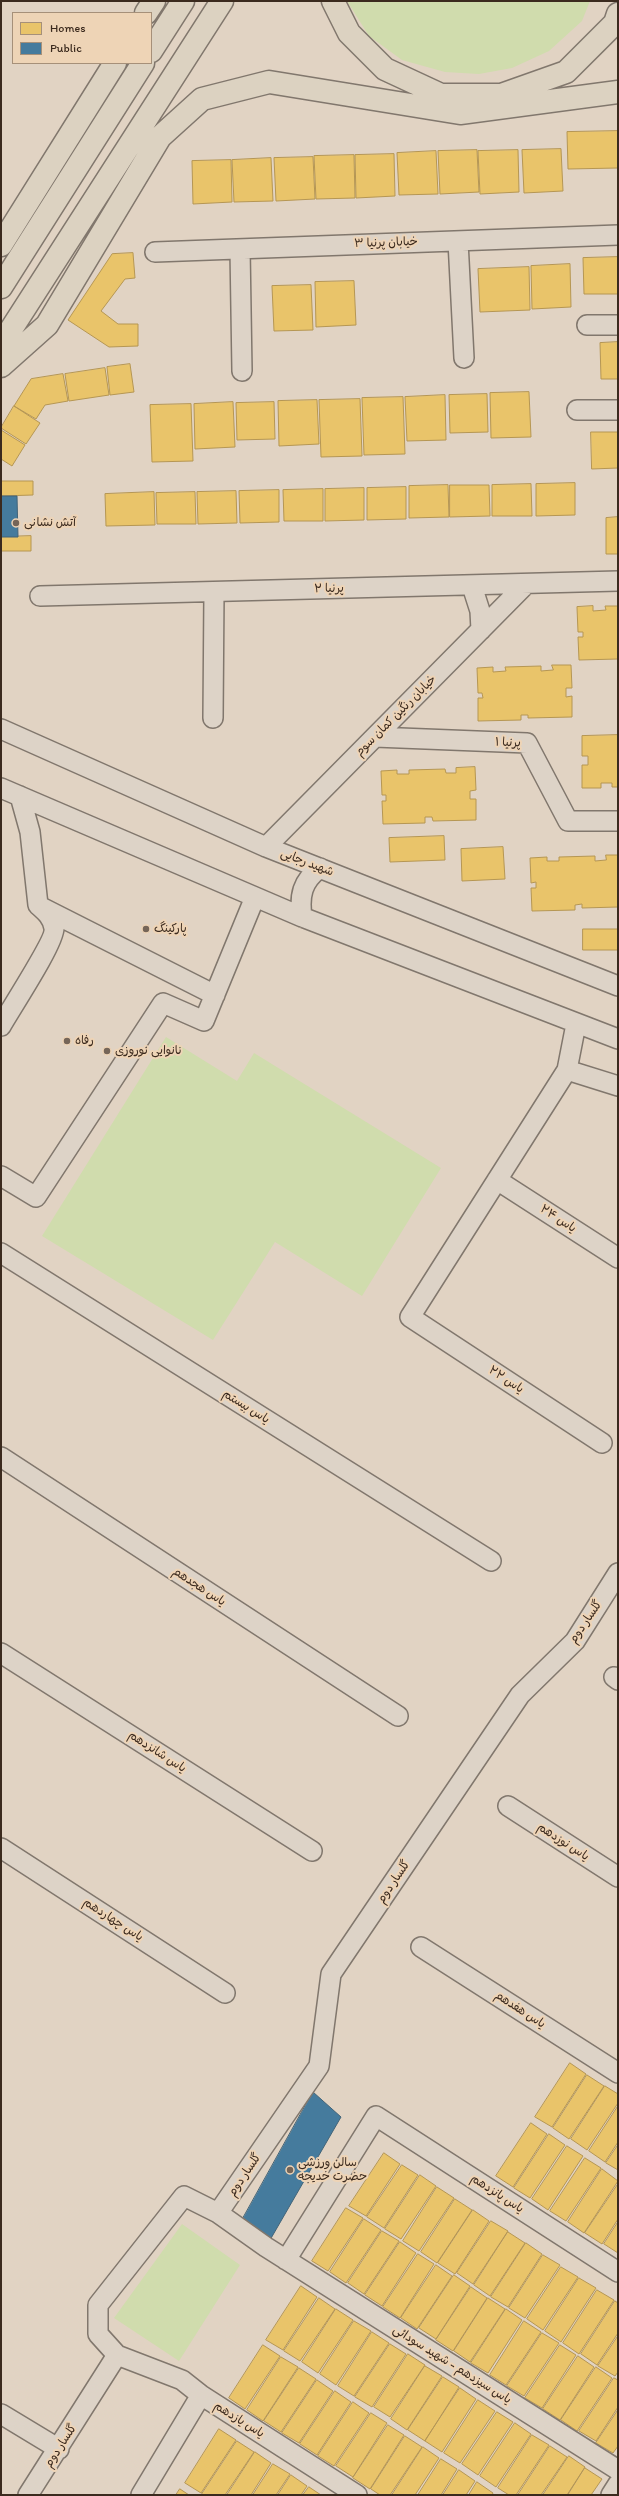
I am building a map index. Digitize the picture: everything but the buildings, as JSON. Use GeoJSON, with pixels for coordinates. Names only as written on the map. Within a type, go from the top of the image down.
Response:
{"type":"FeatureCollection","features":[{"type":"Feature","properties":{"kind":"main road"},"geometry":{"type":"LineString","coordinates":[[147,12],[154,1]]}},
{"type":"Feature","properties":{"kind":"main road"},"geometry":{"type":"LineString","coordinates":[[152,49],[183,1]]}},
{"type":"Feature","properties":{"kind":"main road"},"geometry":{"type":"LineString","coordinates":[[1,345],[222,1]]}},
{"type":"Feature","properties":{"kind":"main road"},"geometry":{"type":"LineString","coordinates":[[333,1],[349,33],[385,69],[441,95],[501,95],[566,72],[615,23],[618,14]]}},
{"type":"Feature","properties":{"kind":"main road"},"geometry":{"type":"LineString","coordinates":[[1,246],[114,64]]}},
{"type":"Feature","properties":{"kind":"main road"},"geometry":{"type":"LineString","coordinates":[[1,287],[142,64]]}},
{"type":"Feature","properties":{"kind":"main road"},"geometry":{"type":"LineString","coordinates":[[1,366],[47,325],[160,137],[202,99],[269,82],[460,113],[618,92]]}},
{"type":"Feature","properties":{"kind":"street","name":"خیابان پرنیا ۳"},"geometry":{"type":"LineString","coordinates":[[155,252],[618,235]]}},
{"type":"Feature","properties":{"kind":"street"},"geometry":{"type":"LineString","coordinates":[[458,241],[464,358]]}},
{"type":"Feature","properties":{"kind":"street"},"geometry":{"type":"LineString","coordinates":[[240,249],[242,371]]}},
{"type":"Feature","properties":{"kind":"street"},"geometry":{"type":"LineString","coordinates":[[587,326],[618,324]]}},
{"type":"Feature","properties":{"kind":"street"},"geometry":{"type":"LineString","coordinates":[[577,410],[618,410]]}},
{"type":"Feature","properties":{"kind":"street","name":"پرنیا ۲"},"geometry":{"type":"LineString","coordinates":[[40,596],[472,586],[618,581]]}},
{"type":"Feature","properties":{"kind":"street","name":"خیابان رنگین کمان سوم"},"geometry":{"type":"LineString","coordinates":[[266,847],[526,584]]}},
{"type":"Feature","properties":{"kind":"street"},"geometry":{"type":"LineString","coordinates":[[472,586],[480,611],[480,630]]}},
{"type":"Feature","properties":{"kind":"street"},"geometry":{"type":"LineString","coordinates":[[213,718],[214,592]]}},
{"type":"Feature","properties":{"kind":"street","name":"شهید رجایی"},"geometry":{"type":"LineString","coordinates":[[1,728],[266,847],[618,986]]}},
{"type":"Feature","properties":{"kind":"street","name":"پرنیا ۱"},"geometry":{"type":"LineString","coordinates":[[375,737],[528,743],[568,821],[618,821]]}},
{"type":"Feature","properties":{"kind":"street"},"geometry":{"type":"LineString","coordinates":[[1,788],[302,917],[618,1039]]}},
{"type":"Feature","properties":{"kind":"street"},"geometry":{"type":"LineString","coordinates":[[1,1026],[49,945],[54,929],[49,914],[38,905],[30,832],[20,796]]}},
{"type":"Feature","properties":{"kind":"street"},"geometry":{"type":"LineString","coordinates":[[302,917],[300,901],[302,888],[311,875],[320,868]]}},
{"type":"Feature","properties":{"kind":"street"},"geometry":{"type":"LineString","coordinates":[[1,1176],[36,1197],[163,1003],[204,1021],[255,897]]}},
{"type":"Feature","properties":{"kind":"street"},"geometry":{"type":"LineString","coordinates":[[38,905],[215,994]]}},
{"type":"Feature","properties":{"kind":"street"},"geometry":{"type":"LineString","coordinates":[[497,1180],[567,1070],[576,1024]]}},
{"type":"Feature","properties":{"kind":"street"},"geometry":{"type":"LineString","coordinates":[[567,1070],[618,1086]]}},
{"type":"Feature","properties":{"kind":"street","name":"یاس ۲۴"},"geometry":{"type":"LineString","coordinates":[[497,1180],[618,1258]]}},
{"type":"Feature","properties":{"kind":"street","name":"یاس ۲۲"},"geometry":{"type":"LineString","coordinates":[[497,1180],[410,1317],[602,1443]]}},
{"type":"Feature","properties":{"kind":"street","name":"یاس بیستم"},"geometry":{"type":"LineString","coordinates":[[1,1252],[491,1561]]}},
{"type":"Feature","properties":{"kind":"street","name":"یاس هجدهم"},"geometry":{"type":"LineString","coordinates":[[1,1457],[398,1716]]}},
{"type":"Feature","properties":{"kind":"street","name":"گلسار دوم"},"geometry":{"type":"LineString","coordinates":[[218,2213],[319,2066],[331,1974],[520,1695],[575,1641],[618,1573]]}},
{"type":"Feature","properties":{"kind":"street","name":"یاس شانزدهم"},"geometry":{"type":"LineString","coordinates":[[1,1653],[312,1851]]}},
{"type":"Feature","properties":{"kind":"street","name":"یاس نوزدهم"},"geometry":{"type":"LineString","coordinates":[[508,1806],[618,1877]]}},
{"type":"Feature","properties":{"kind":"street","name":"یاس چهاردهم"},"geometry":{"type":"LineString","coordinates":[[1,1848],[225,1993]]}},
{"type":"Feature","properties":{"kind":"street","name":"یاس هفدهم"},"geometry":{"type":"LineString","coordinates":[[421,1947],[618,2073]]}},
{"type":"Feature","properties":{"kind":"street","name":"یاس پانزدهم"},"geometry":{"type":"LineString","coordinates":[[286,2260],[376,2116],[618,2272]]}},
{"type":"Feature","properties":{"kind":"street","name":"یاس سیزدهم - شهید سودائی"},"geometry":{"type":"LineString","coordinates":[[117,2355],[98,2334],[98,2305],[184,2196],[218,2213],[286,2260],[618,2470]]}},
{"type":"Feature","properties":{"kind":"street","name":"گلسار دوم"},"geometry":{"type":"LineString","coordinates":[[28,2495],[59,2449],[117,2355]]}},
{"type":"Feature","properties":{"kind":"street","name":"یاس یازدهم"},"geometry":{"type":"LineString","coordinates":[[117,2355],[182,2380],[201,2395],[357,2495]]}},
{"type":"Feature","properties":{"kind":"street"},"geometry":{"type":"LineString","coordinates":[[141,2495],[201,2395]]}},
{"type":"Feature","properties":{"kind":"street"},"geometry":{"type":"LineString","coordinates":[[1,2414],[59,2449]]}},
{"type":"Feature","properties":{"kind":"street"},"geometry":{"type":"LineString","coordinates":[[611,2495],[618,2484]]}},
{"type":"Feature","properties":{"kind":"green space"},"geometry":{"type":"Polygon","coordinates":[[[347,1],[590,1],[582,21],[549,51],[512,68],[479,74],[445,72],[402,60],[369,36],[347,1]]]}},
{"type":"Feature","properties":{"kind":"green space"},"geometry":{"type":"Polygon","coordinates":[[[166,1037],[237,1081],[254,1053],[441,1168],[362,1296],[275,1242],[213,1340],[42,1236],[166,1037]]]}},
{"type":"Feature","properties":{"kind":"green space"},"geometry":{"type":"Polygon","coordinates":[[[182,2224],[240,2265],[179,2361],[114,2318],[182,2224]]]}},
{"type":"Feature","properties":{"kind":"place","name":"آتش نشانی"},"geometry":{"type":"Point","coordinates":[16,523]}},
{"type":"Feature","properties":{"kind":"place","name":"پارکینگ"},"geometry":{"type":"Point","coordinates":[146,929]}},
{"type":"Feature","properties":{"kind":"place","name":"رفاه"},"geometry":{"type":"Point","coordinates":[67,1041]}},
{"type":"Feature","properties":{"kind":"place","name":"نانوایی نوروزی"},"geometry":{"type":"Point","coordinates":[107,1051]}},
{"type":"Feature","properties":{"kind":"place","name":"سالن ورزشی حضرت خدیجه"},"geometry":{"type":"Point","coordinates":[290,2170]}}]}
